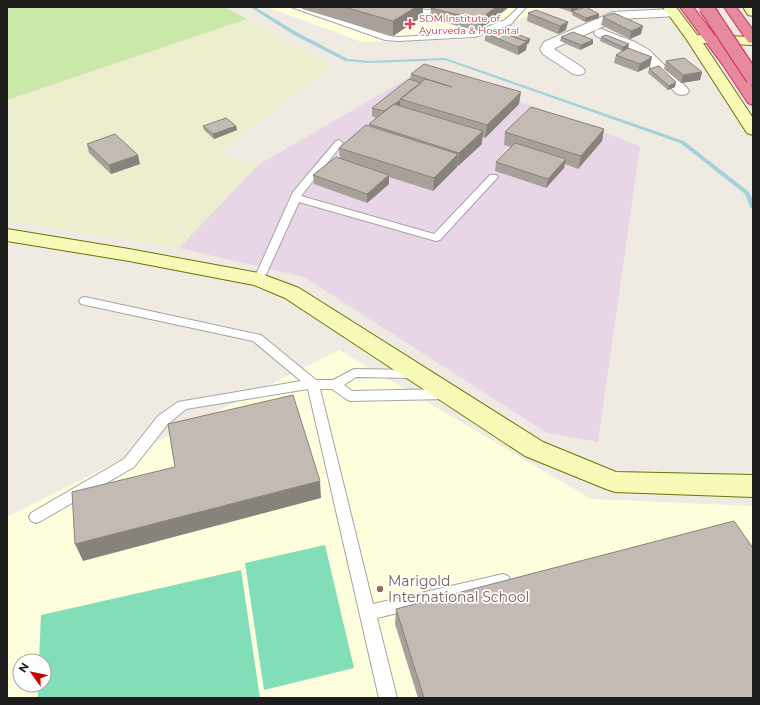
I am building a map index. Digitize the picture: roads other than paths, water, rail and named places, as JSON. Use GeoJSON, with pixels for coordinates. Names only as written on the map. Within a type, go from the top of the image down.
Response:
{"type":"FeatureCollection","features":[{"type":"Feature","properties":{"kind":"highway"},"geometry":{"type":"LineString","coordinates":[[706,7],[753,78]]}},
{"type":"Feature","properties":{"kind":"highway"},"geometry":{"type":"LineString","coordinates":[[730,7],[753,40]]}},
{"type":"Feature","properties":{"kind":"highway"},"geometry":{"type":"LineString","coordinates":[[740,7],[753,25]]}},
{"type":"Feature","properties":{"kind":"highway"},"geometry":{"type":"LineString","coordinates":[[676,9],[711,40],[731,66],[753,100]]}},
{"type":"Feature","properties":{"kind":"street"},"geometry":{"type":"LineString","coordinates":[[749,7],[753,12]]}},
{"type":"Feature","properties":{"kind":"street"},"geometry":{"type":"LineString","coordinates":[[578,71],[547,48],[549,45],[618,15],[676,9],[693,39],[753,130]]}},
{"type":"Feature","properties":{"kind":"street"},"geometry":{"type":"LineString","coordinates":[[586,28],[630,45],[644,53],[682,91]]}},
{"type":"Feature","properties":{"kind":"street"},"geometry":{"type":"LineString","coordinates":[[693,39],[753,40]]}},
{"type":"Feature","properties":{"kind":"street"},"geometry":{"type":"LineString","coordinates":[[7,235],[129,255],[259,279],[292,293],[534,449],[615,482],[753,486]]}},
{"type":"Feature","properties":{"kind":"lane"},"geometry":{"type":"LineString","coordinates":[[294,7],[388,38],[398,39],[472,35],[508,22],[523,7]]}},
{"type":"Feature","properties":{"kind":"lane"},"geometry":{"type":"LineString","coordinates":[[401,7],[433,13],[445,7]]}},
{"type":"Feature","properties":{"kind":"lane"},"geometry":{"type":"LineString","coordinates":[[259,279],[298,192],[339,143]]}},
{"type":"Feature","properties":{"kind":"lane"},"geometry":{"type":"LineString","coordinates":[[296,198],[436,238],[493,177]]}},
{"type":"Feature","properties":{"kind":"lane"},"geometry":{"type":"LineString","coordinates":[[85,301],[257,338],[313,384],[388,698]]}},
{"type":"Feature","properties":{"kind":"lane"},"geometry":{"type":"LineString","coordinates":[[335,385],[354,373],[418,374]]}},
{"type":"Feature","properties":{"kind":"lane"},"geometry":{"type":"LineString","coordinates":[[36,517],[130,463],[163,420],[184,405],[313,384],[335,385],[350,396],[448,394]]}},
{"type":"Feature","properties":{"kind":"lane"},"geometry":{"type":"LineString","coordinates":[[368,613],[513,579]]}},
{"type":"Feature","properties":{"kind":"waterway"},"geometry":{"type":"LineString","coordinates":[[252,7],[296,34],[347,60],[369,62],[445,59],[682,142],[747,193],[753,207]]}},
{"type":"Feature","properties":{"kind":"place","name":"SDM Institute of Ayurveda & Hospital"},"geometry":{"type":"Point","coordinates":[410,24]}},
{"type":"Feature","properties":{"kind":"place","name":"Marigold International School"},"geometry":{"type":"Point","coordinates":[380,589]}}]}
